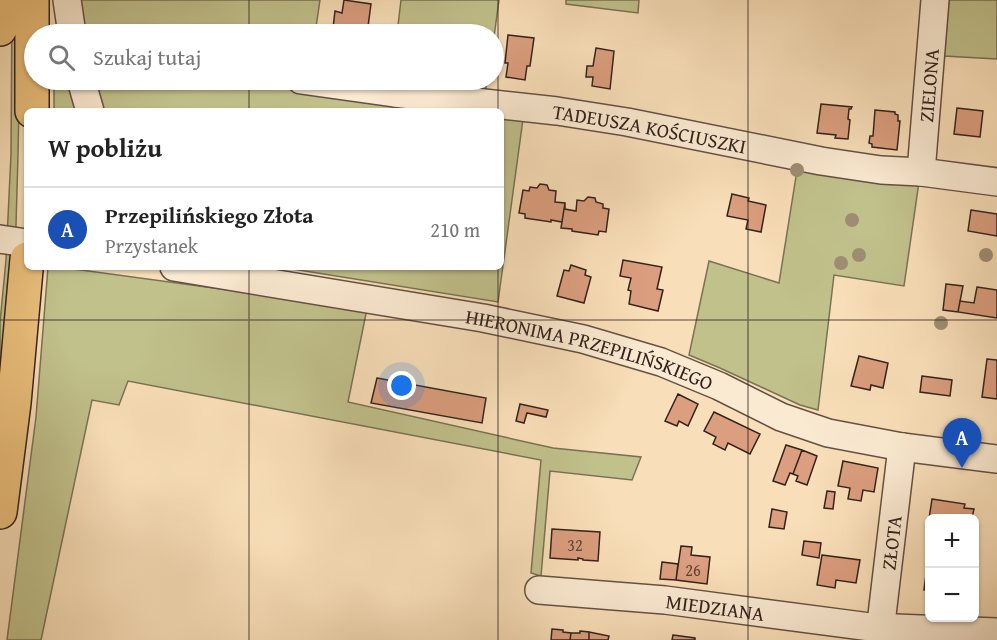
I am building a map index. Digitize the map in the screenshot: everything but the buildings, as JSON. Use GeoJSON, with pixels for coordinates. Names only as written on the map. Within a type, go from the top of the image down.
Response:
{"type":"FeatureCollection","features":[{"type":"Feature","properties":{"kind":"highway"},"geometry":{"type":"LineString","coordinates":[[0,0],[0,29]]}},
{"type":"Feature","properties":{"kind":"highway"},"geometry":{"type":"LineString","coordinates":[[32,0],[32,24]]}},
{"type":"Feature","properties":{"kind":"highway"},"geometry":{"type":"LineString","coordinates":[[32,90],[32,108]]}},
{"type":"Feature","properties":{"kind":"highway"},"geometry":{"type":"LineString","coordinates":[[0,512],[14,403],[26,270]]}},
{"type":"Feature","properties":{"kind":"street"},"geometry":{"type":"LineString","coordinates":[[67,0],[71,24]]}},
{"type":"Feature","properties":{"kind":"street","name":"ZIELONA"},"geometry":{"type":"LineString","coordinates":[[921,172],[935,0]]}},
{"type":"Feature","properties":{"kind":"street"},"geometry":{"type":"LineString","coordinates":[[84,90],[89,108]]}},
{"type":"Feature","properties":{"kind":"street","name":"TADEUSZA KOŚCIUSZKI"},"geometry":{"type":"LineString","coordinates":[[373,90],[580,114],[881,170],[921,172],[997,182]]}},
{"type":"Feature","properties":{"kind":"street"},"geometry":{"type":"LineString","coordinates":[[0,239],[24,243]]}},
{"type":"Feature","properties":{"kind":"street","name":"HIERONIMA PRZEPILIŃSKIEGO"},"geometry":{"type":"LineString","coordinates":[[192,270],[472,316],[583,339],[661,362],[718,386],[781,417],[828,433],[902,447],[997,459]]}},
{"type":"Feature","properties":{"kind":"street","name":"ZŁOTA"},"geometry":{"type":"LineString","coordinates":[[880,634],[902,447]]}},
{"type":"Feature","properties":{"kind":"street","name":"MIEDZIANA"},"geometry":{"type":"LineString","coordinates":[[539,590],[665,600],[870,627],[880,634],[997,632]]}},
{"type":"Feature","properties":{"kind":"green space"},"geometry":{"type":"Polygon","coordinates":[[[12,0],[21,0],[15,260],[0,408],[0,322],[6,260],[11,154],[12,0]]]}},
{"type":"Feature","properties":{"kind":"green space"},"geometry":{"type":"Polygon","coordinates":[[[78,0],[320,0],[316,24],[81,24],[78,0]]]}},
{"type":"Feature","properties":{"kind":"green space"},"geometry":{"type":"Polygon","coordinates":[[[401,0],[499,0],[496,24],[398,24],[401,0]]]}},
{"type":"Feature","properties":{"kind":"green space"},"geometry":{"type":"Polygon","coordinates":[[[566,0],[639,0],[638,13],[566,4],[566,0]]]}},
{"type":"Feature","properties":{"kind":"green space"},"geometry":{"type":"Polygon","coordinates":[[[949,0],[997,0],[997,59],[944,56],[949,0]]]}},
{"type":"Feature","properties":{"kind":"green space"},"geometry":{"type":"Polygon","coordinates":[[[54,90],[76,90],[81,108],[54,108],[54,90]]]}},
{"type":"Feature","properties":{"kind":"green space"},"geometry":{"type":"Polygon","coordinates":[[[92,90],[335,90],[490,108],[95,108],[92,90]]]}},
{"type":"Feature","properties":{"kind":"green space"},"geometry":{"type":"Polygon","coordinates":[[[456,90],[486,90],[485,94],[456,90]]]}},
{"type":"Feature","properties":{"kind":"green space"},"geometry":{"type":"Polygon","coordinates":[[[504,110],[524,112],[504,258],[504,110]]]}},
{"type":"Feature","properties":{"kind":"green space"},"geometry":{"type":"Polygon","coordinates":[[[798,164],[919,182],[904,286],[834,275],[818,410],[800,405],[689,355],[709,261],[779,283],[798,164]]]}},
{"type":"Feature","properties":{"kind":"green space"},"geometry":{"type":"Polygon","coordinates":[[[48,270],[81,270],[367,309],[348,402],[553,448],[641,457],[632,480],[550,471],[541,576],[531,573],[541,460],[128,381],[119,405],[92,400],[41,640],[7,640],[36,417],[48,270]]]}},
{"type":"Feature","properties":{"kind":"green space"},"geometry":{"type":"Polygon","coordinates":[[[299,270],[502,270],[498,302],[299,270]]]}},
{"type":"Feature","properties":{"kind":"place","name":"Przepilińskiego Złota"},"geometry":{"type":"Point","coordinates":[962,468]}}]}
